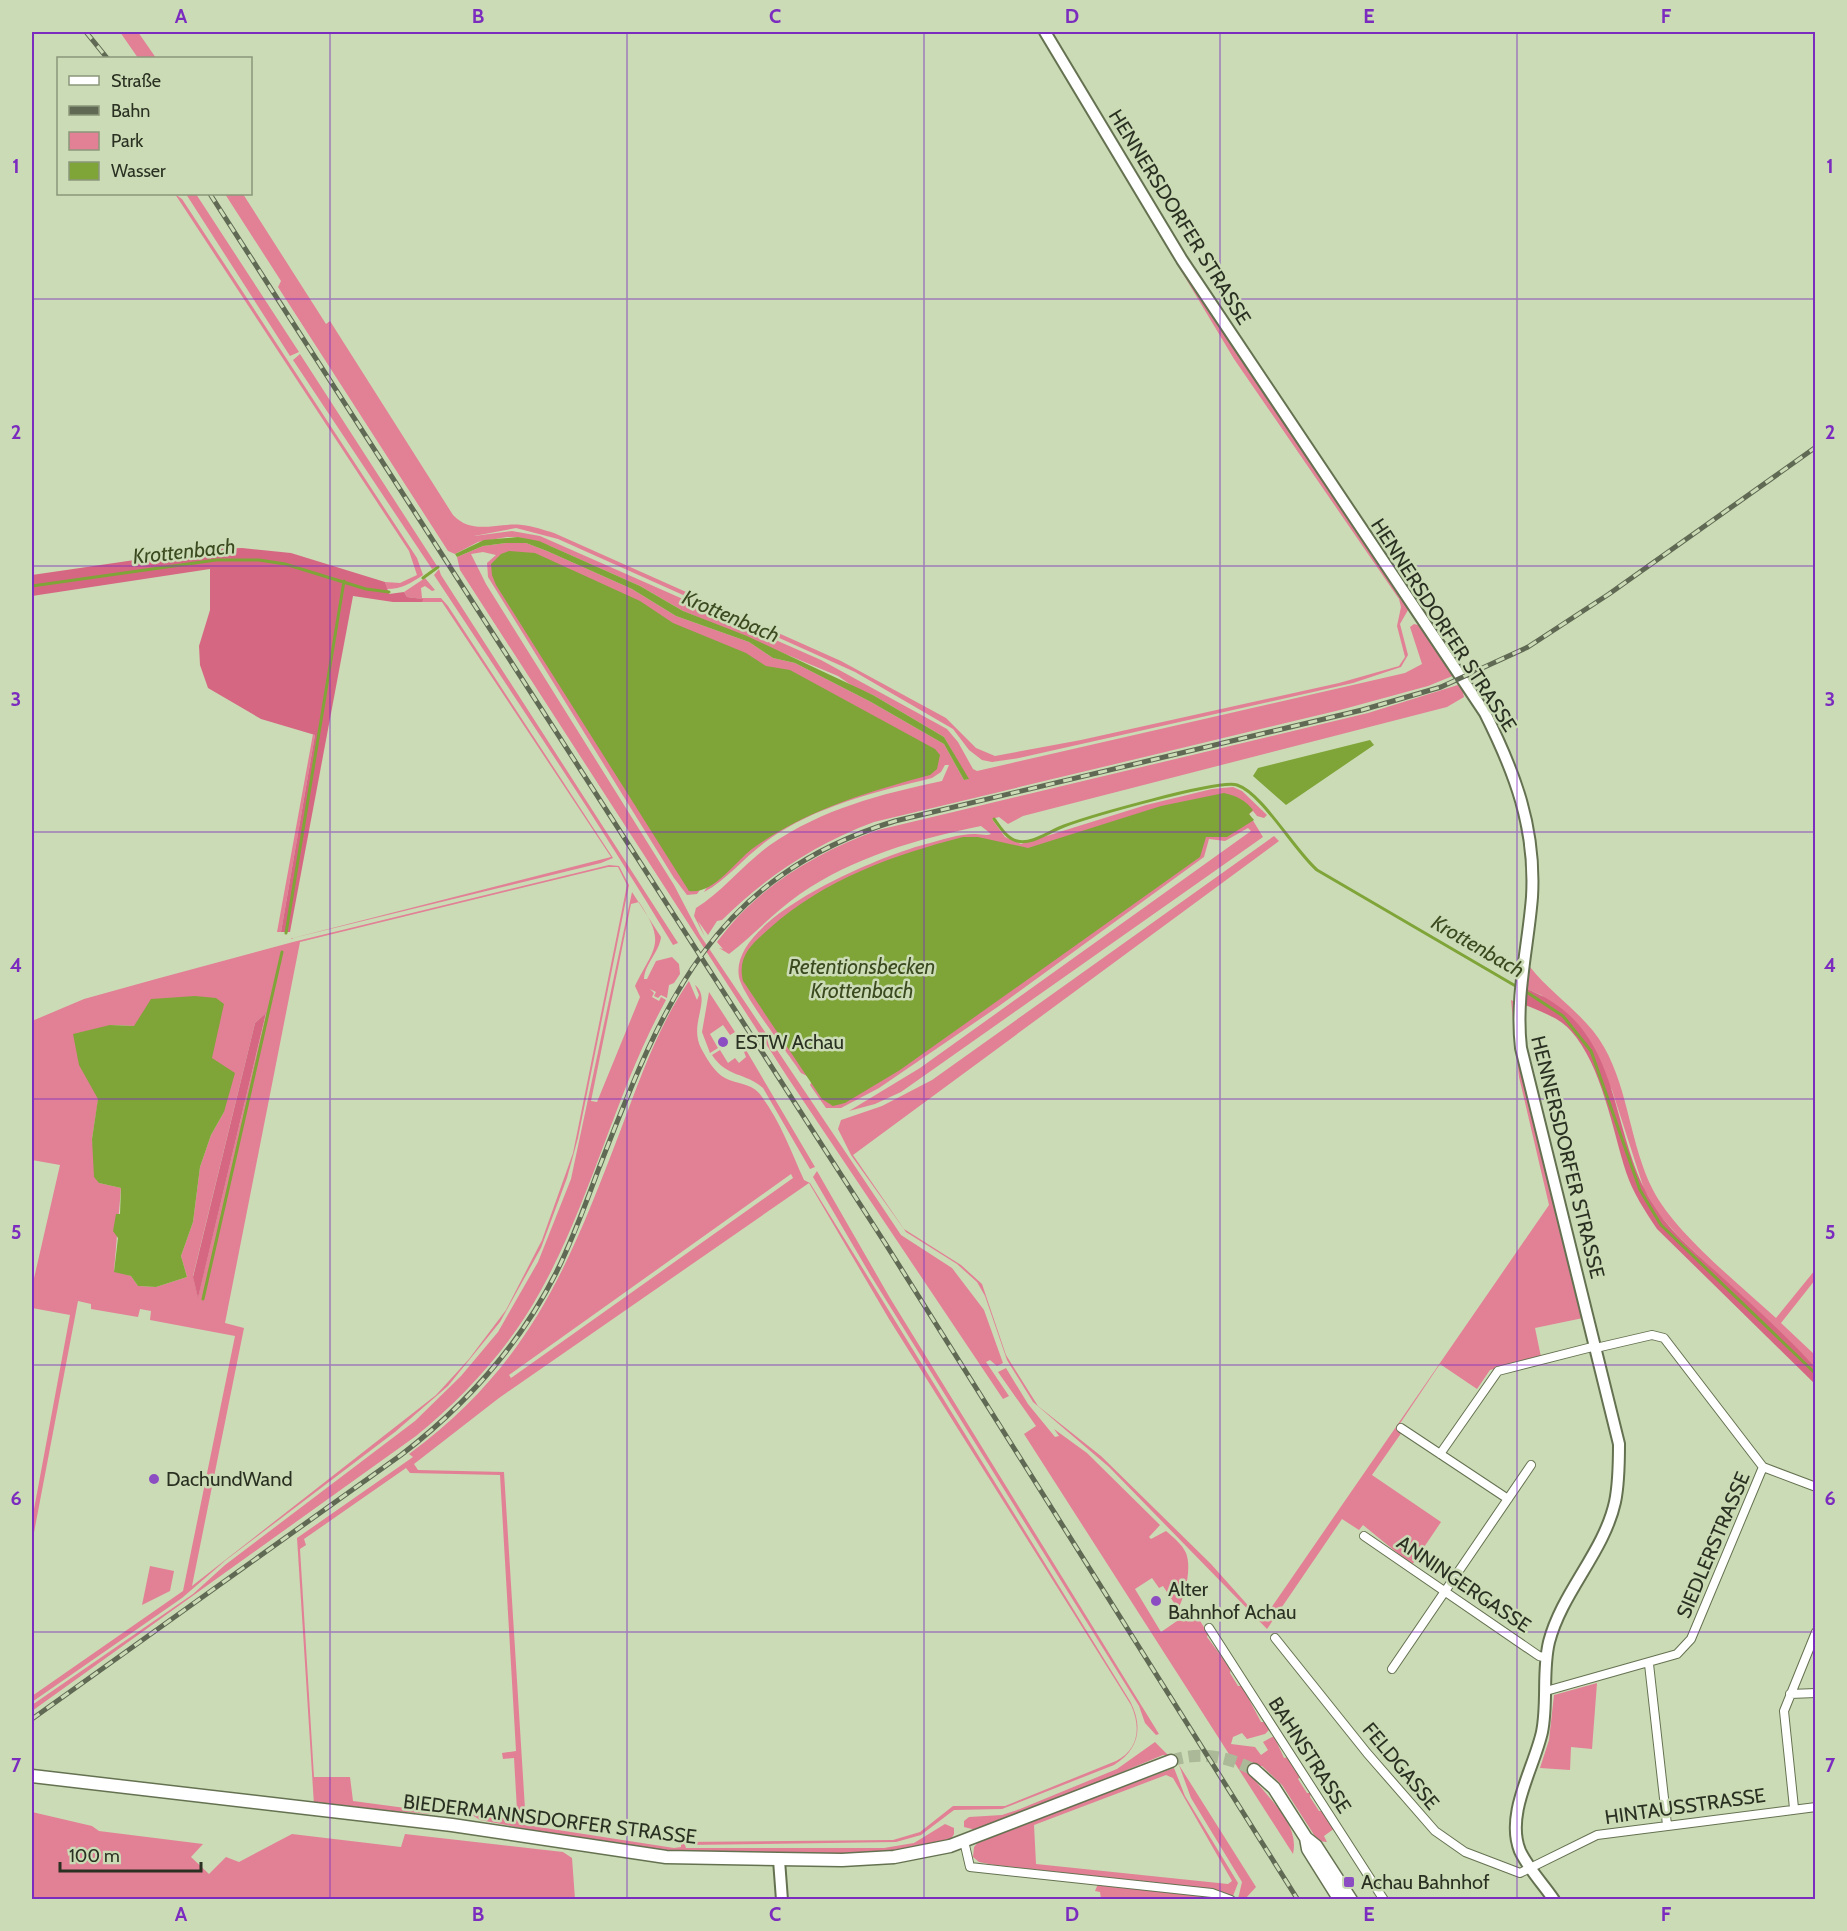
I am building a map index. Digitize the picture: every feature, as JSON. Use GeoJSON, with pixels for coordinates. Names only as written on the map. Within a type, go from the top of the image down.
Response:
{"type":"FeatureCollection","features":[{"type":"Feature","properties":{"kind":"main road","name":"BIEDERMANNSDORFER STRASSE"},"geometry":{"type":"LineString","coordinates":[[32,1776],[452,1825],[666,1857],[779,1860],[886,1858],[922,1853],[964,1841],[1171,1761]]}},
{"type":"Feature","properties":{"kind":"main road"},"geometry":{"type":"LineString","coordinates":[[1254,1770],[1274,1788],[1306,1838],[1316,1846],[1351,1899]]}},
{"type":"Feature","properties":{"kind":"main road"},"geometry":{"type":"LineString","coordinates":[[1306,1838],[1308,1849],[1341,1899]]}},
{"type":"Feature","properties":{"kind":"street","name":"HENNERSDORFER STRASSE"},"geometry":{"type":"LineString","coordinates":[[1045,32],[1182,260],[1485,713],[1511,766],[1526,817],[1532,894],[1519,997],[1521,1048],[1619,1444],[1619,1477],[1615,1504],[1606,1526],[1561,1611],[1549,1641],[1542,1732],[1520,1803],[1516,1832],[1520,1850],[1554,1899]]}},
{"type":"Feature","properties":{"kind":"street","name":"SIEDLERSTRASSE"},"geometry":{"type":"LineString","coordinates":[[1440,1454],[1498,1371],[1652,1335],[1664,1338],[1763,1467],[1691,1639],[1677,1654],[1649,1664],[1546,1691]]}},
{"type":"Feature","properties":{"kind":"street"},"geometry":{"type":"LineString","coordinates":[[1401,1428],[1508,1499]]}},
{"type":"Feature","properties":{"kind":"street"},"geometry":{"type":"LineString","coordinates":[[1392,1669],[1531,1465]]}},
{"type":"Feature","properties":{"kind":"street"},"geometry":{"type":"LineString","coordinates":[[1763,1467],[1815,1486]]}},
{"type":"Feature","properties":{"kind":"street","name":"ANNINGERGASSE"},"geometry":{"type":"LineString","coordinates":[[1364,1536],[1539,1656],[1546,1658]]}},
{"type":"Feature","properties":{"kind":"street","name":"BAHNSTRASSE"},"geometry":{"type":"LineString","coordinates":[[1209,1628],[1384,1899]]}},
{"type":"Feature","properties":{"kind":"street"},"geometry":{"type":"LineString","coordinates":[[1794,1808],[1784,1711],[1815,1632]]}},
{"type":"Feature","properties":{"kind":"street","name":"FELDGASSE"},"geometry":{"type":"LineString","coordinates":[[1275,1638],[1367,1753],[1435,1831],[1454,1846],[1480,1859],[1520,1873],[1530,1867]]}},
{"type":"Feature","properties":{"kind":"street"},"geometry":{"type":"LineString","coordinates":[[1649,1664],[1667,1825]]}},
{"type":"Feature","properties":{"kind":"street"},"geometry":{"type":"LineString","coordinates":[[1790,1694],[1815,1693]]}},
{"type":"Feature","properties":{"kind":"street","name":"HINTAUSSTRASSE"},"geometry":{"type":"LineString","coordinates":[[1530,1867],[1597,1835],[1815,1807]]}},
{"type":"Feature","properties":{"kind":"street"},"geometry":{"type":"LineString","coordinates":[[964,1841],[970,1867],[1212,1893],[1231,1899]]}},
{"type":"Feature","properties":{"kind":"street"},"geometry":{"type":"LineString","coordinates":[[779,1860],[782,1899]]}},
{"type":"Feature","properties":{"kind":"green space"},"geometry":{"type":"Polygon","coordinates":[[[120,32],[138,32],[155,57],[137,57],[120,32]]]}},
{"type":"Feature","properties":{"kind":"green space"},"geometry":{"type":"Polygon","coordinates":[[[1038,32],[1041,32],[1407,604],[1408,610],[1400,624],[1408,655],[1401,667],[1353,683],[1019,758],[992,762],[982,760],[969,750],[953,729],[855,672],[558,539],[516,528],[474,536],[512,531],[540,536],[821,660],[947,729],[958,742],[973,769],[977,771],[1405,673],[1422,664],[1410,627],[1414,624],[1422,626],[1455,675],[1428,686],[1340,710],[874,822],[832,840],[774,875],[722,920],[717,921],[708,935],[698,921],[705,937],[694,916],[696,908],[770,845],[790,832],[831,812],[874,797],[942,781],[949,765],[945,765],[941,772],[932,778],[847,801],[806,818],[768,840],[713,887],[704,892],[711,881],[708,879],[697,894],[687,895],[674,878],[488,577],[487,563],[496,555],[483,552],[471,554],[486,584],[674,885],[700,935],[901,1235],[952,1268],[984,1310],[1003,1363],[997,1366],[990,1360],[986,1362],[1009,1396],[1003,1399],[788,1078],[460,570],[457,557],[483,546],[506,543],[526,543],[547,551],[632,589],[676,616],[749,642],[773,658],[795,663],[871,702],[944,744],[964,780],[968,779],[944,737],[838,676],[683,611],[640,586],[550,546],[518,537],[507,537],[478,542],[455,554],[448,551],[278,287],[281,281],[226,195],[244,195],[326,324],[330,321],[453,515],[461,521],[477,527],[526,526],[554,533],[841,661],[946,718],[976,748],[995,756],[1081,740],[1339,683],[1399,666],[1405,657],[1397,626],[1401,607],[1399,599],[1234,359],[1038,32]]]}},
{"type":"Feature","properties":{"kind":"green space"},"geometry":{"type":"Polygon","coordinates":[[[176,195],[182,199],[417,558],[423,575],[402,587],[387,589],[385,582],[400,583],[417,575],[409,551],[176,195]]]}},
{"type":"Feature","properties":{"kind":"green space"},"geometry":{"type":"Polygon","coordinates":[[[187,195],[197,195],[299,352],[290,356],[187,195]]]}},
{"type":"Feature","properties":{"kind":"green space"},"geometry":{"type":"Polygon","coordinates":[[[300,354],[437,566],[432,569],[293,360],[300,354]]]}},
{"type":"Feature","properties":{"kind":"green space"},"geometry":{"type":"Polygon","coordinates":[[[439,569],[678,943],[673,945],[585,805],[434,575],[439,569]]]}},
{"type":"Feature","properties":{"kind":"green space"},"geometry":{"type":"Polygon","coordinates":[[[425,578],[435,590],[432,591],[425,586],[421,588],[422,598],[441,598],[448,606],[613,858],[601,863],[289,939],[611,857],[442,602],[422,602],[422,599],[407,597],[404,592],[425,578]]]}},
{"type":"Feature","properties":{"kind":"green space","name":"Retentionsbecken Krottenbach"},"geometry":{"type":"Polygon","coordinates":[[[1461,684],[1464,697],[1447,707],[1023,816],[1008,824],[999,817],[992,819],[1005,837],[1021,844],[1146,805],[1212,789],[1233,787],[1242,791],[1267,815],[1264,818],[1257,816],[1253,811],[1249,814],[1263,837],[901,1092],[875,1104],[849,1111],[920,1068],[1251,831],[1248,828],[1225,841],[1209,839],[1204,857],[999,1006],[879,1088],[841,1108],[826,1108],[810,1085],[813,1079],[801,1073],[748,997],[739,977],[742,955],[757,933],[781,912],[844,876],[904,851],[950,837],[991,834],[981,826],[910,843],[864,860],[800,894],[729,954],[719,948],[723,949],[717,942],[733,922],[769,888],[832,849],[878,830],[1368,713],[1461,684]]]}},
{"type":"Feature","properties":{"kind":"green space"},"geometry":{"type":"Polygon","coordinates":[[[313,734],[315,735],[281,932],[277,932],[313,734]]]}},
{"type":"Feature","properties":{"kind":"green space"},"geometry":{"type":"Polygon","coordinates":[[[1274,836],[1279,841],[853,1155],[904,1229],[961,1265],[982,1284],[1006,1355],[1038,1406],[1101,1456],[1211,1564],[1262,1621],[1549,1205],[1519,1077],[1515,1038],[1523,1080],[1583,1318],[1535,1328],[1541,1357],[1490,1370],[1477,1389],[1440,1364],[1397,1428],[1402,1432],[1372,1475],[1441,1522],[1412,1565],[1363,1525],[1359,1530],[1342,1519],[1267,1629],[1109,1467],[1033,1402],[1007,1360],[985,1296],[977,1282],[957,1264],[906,1232],[851,1155],[838,1129],[841,1120],[882,1106],[932,1080],[1274,836]]]}},
{"type":"Feature","properties":{"kind":"green space"},"geometry":{"type":"Polygon","coordinates":[[[609,865],[619,866],[629,885],[578,1138],[567,1178],[541,1248],[500,1322],[448,1386],[395,1432],[226,1560],[182,1598],[32,1702],[32,1696],[183,1591],[235,1336],[150,1320],[151,1311],[140,1309],[138,1317],[91,1309],[91,1304],[78,1301],[32,1543],[32,1520],[70,1315],[32,1308],[32,1287],[60,1165],[32,1160],[32,1021],[84,999],[293,942],[609,865]],[[608,867],[300,942],[225,1323],[244,1328],[192,1586],[436,1395],[469,1359],[506,1310],[542,1240],[573,1153],[627,885],[618,867],[608,867]],[[266,1014],[255,1023],[193,1276],[198,1297],[266,1014]],[[110,1025],[92,1139],[99,1183],[121,1188],[114,1271],[131,1276],[138,1286],[156,1287],[187,1277],[181,1256],[193,1222],[200,1167],[211,1135],[224,1112],[134,1026],[110,1025]]]}},
{"type":"Feature","properties":{"kind":"green space"},"geometry":{"type":"Polygon","coordinates":[[[632,892],[639,902],[631,904],[591,1101],[597,1102],[640,997],[635,986],[655,945],[653,927],[648,917],[661,937],[644,979],[647,979],[656,961],[672,957],[679,964],[680,974],[674,983],[669,985],[667,998],[661,995],[658,998],[654,996],[656,992],[650,989],[654,993],[652,997],[659,1001],[661,997],[666,1000],[632,1072],[558,1257],[528,1313],[500,1352],[469,1388],[416,1436],[32,1711],[32,1705],[193,1594],[225,1565],[415,1421],[461,1376],[498,1332],[538,1262],[571,1179],[632,892]]]}},
{"type":"Feature","properties":{"kind":"green space"},"geometry":{"type":"Polygon","coordinates":[[[1530,967],[1579,1015],[1604,1047],[1619,1082],[1645,1173],[1653,1190],[1676,1223],[1727,1274],[1776,1318],[1815,1270],[1815,1280],[1781,1323],[1815,1355],[1815,1367],[1680,1238],[1657,1212],[1644,1189],[1612,1090],[1575,1023],[1541,995],[1524,988],[1530,967]]]}},
{"type":"Feature","properties":{"kind":"green space"},"geometry":{"type":"Polygon","coordinates":[[[689,981],[697,1000],[699,995],[695,985],[700,991],[702,998],[697,1031],[698,1040],[706,1057],[721,1076],[751,1087],[759,1093],[773,1113],[804,1180],[810,1183],[1130,1701],[1137,1719],[1138,1728],[1137,1736],[1134,1744],[1129,1752],[1114,1765],[1002,1809],[954,1810],[921,1835],[896,1842],[685,1845],[686,1848],[884,1848],[914,1843],[945,1824],[954,1828],[950,1841],[912,1850],[870,1854],[682,1854],[552,1834],[480,1820],[472,1815],[471,1811],[517,1810],[514,1758],[503,1759],[502,1753],[516,1751],[500,1475],[410,1473],[406,1468],[304,1539],[306,1545],[300,1549],[314,1777],[350,1777],[353,1801],[443,1813],[314,1805],[297,1538],[413,1457],[409,1454],[451,1420],[486,1384],[516,1347],[541,1309],[563,1268],[602,1178],[650,1053],[689,981]],[[791,1174],[509,1375],[511,1378],[793,1178],[791,1174]],[[809,1183],[499,1398],[414,1464],[418,1470],[504,1472],[526,1825],[674,1848],[681,1847],[681,1842],[893,1840],[920,1832],[953,1806],[1005,1806],[1116,1761],[1124,1756],[1133,1744],[1137,1729],[1131,1705],[889,1319],[809,1183]]]}},
{"type":"Feature","properties":{"kind":"green space"},"geometry":{"type":"Polygon","coordinates":[[[709,992],[735,1032],[730,1035],[723,1025],[710,1034],[718,1048],[710,1053],[702,1032],[709,992]]]}},
{"type":"Feature","properties":{"kind":"green space"},"geometry":{"type":"Polygon","coordinates":[[[1511,1000],[1515,1002],[1514,1030],[1511,1000]]]}},
{"type":"Feature","properties":{"kind":"green space"},"geometry":{"type":"Polygon","coordinates":[[[720,1050],[728,1063],[735,1058],[739,1063],[746,1057],[744,1052],[746,1050],[815,1167],[810,1169],[763,1088],[750,1079],[724,1068],[712,1055],[720,1050]]]}},
{"type":"Feature","properties":{"kind":"green space"},"geometry":{"type":"Polygon","coordinates":[[[817,1171],[890,1298],[1159,1734],[1156,1735],[1145,1723],[1139,1706],[871,1276],[813,1177],[817,1171]]]}},
{"type":"Feature","properties":{"kind":"green space"},"geometry":{"type":"Polygon","coordinates":[[[1006,1368],[1028,1404],[1055,1437],[1059,1436],[1054,1429],[1087,1453],[1160,1525],[1149,1537],[1151,1539],[1166,1531],[1184,1550],[1188,1559],[1188,1574],[1178,1609],[1163,1586],[1159,1588],[1152,1578],[1135,1589],[1161,1632],[1177,1621],[1199,1619],[1208,1634],[1207,1637],[1231,1669],[1230,1673],[1238,1686],[1242,1686],[1261,1722],[1265,1722],[1270,1729],[1265,1734],[1247,1739],[1242,1733],[1233,1737],[1231,1744],[1255,1747],[1261,1755],[1268,1750],[1263,1742],[1274,1736],[1284,1758],[1288,1757],[1307,1793],[1311,1793],[1310,1797],[1319,1811],[1322,1811],[1335,1828],[1324,1836],[1327,1842],[1318,1841],[1282,1785],[1262,1766],[1257,1766],[1252,1776],[1287,1822],[1292,1832],[1293,1854],[1024,1434],[1036,1426],[998,1372],[1006,1368]]]}},
{"type":"Feature","properties":{"kind":"green space"},"geometry":{"type":"Polygon","coordinates":[[[150,1566],[174,1571],[170,1591],[142,1605],[150,1566]]]}},
{"type":"Feature","properties":{"kind":"green space"},"geometry":{"type":"Polygon","coordinates":[[[1597,1683],[1592,1749],[1571,1747],[1570,1770],[1540,1768],[1549,1740],[1554,1695],[1597,1683]]]}},
{"type":"Feature","properties":{"kind":"green space"},"geometry":{"type":"Polygon","coordinates":[[[1155,1742],[1169,1756],[1163,1755],[980,1831],[964,1827],[964,1821],[969,1817],[1002,1815],[1117,1769],[1155,1742]]]}},
{"type":"Feature","properties":{"kind":"green space"},"geometry":{"type":"Polygon","coordinates":[[[1179,1765],[1256,1887],[1245,1899],[1238,1899],[1242,1882],[1191,1798],[1179,1765]]]}},
{"type":"Feature","properties":{"kind":"green space"},"geometry":{"type":"Polygon","coordinates":[[[1174,1768],[1185,1796],[1238,1883],[1233,1896],[1215,1889],[994,1865],[979,1862],[973,1857],[974,1847],[980,1840],[1174,1768]],[[1166,1775],[1034,1825],[1036,1864],[1228,1884],[1232,1881],[1173,1778],[1166,1775]]]}},
{"type":"Feature","properties":{"kind":"green space"},"geometry":{"type":"Polygon","coordinates":[[[32,1812],[92,1826],[99,1831],[203,1844],[191,1857],[209,1874],[226,1857],[239,1862],[292,1834],[401,1847],[405,1834],[563,1852],[572,1858],[575,1899],[32,1899],[32,1812]]]}},
{"type":"Feature","properties":{"kind":"green space"},"geometry":{"type":"Polygon","coordinates":[[[1098,1884],[1217,1899],[1101,1899],[1100,1892],[1095,1891],[1098,1884]]]}},
{"type":"Feature","properties":{"kind":"shaded area"},"geometry":{"type":"Polygon","coordinates":[[[242,548],[291,553],[385,582],[389,594],[404,592],[407,597],[423,599],[422,602],[393,602],[353,596],[290,932],[281,932],[315,735],[261,719],[208,688],[200,665],[199,646],[210,610],[210,569],[32,596],[32,575],[210,549],[242,548]]]}},
{"type":"Feature","properties":{"kind":"shaded area"},"geometry":{"type":"Polygon","coordinates":[[[1524,988],[1555,1004],[1578,1024],[1594,1048],[1616,1102],[1633,1161],[1645,1190],[1660,1215],[1690,1248],[1815,1367],[1815,1384],[1657,1229],[1629,1180],[1605,1098],[1582,1045],[1561,1022],[1523,1004],[1524,988]]]}},
{"type":"Feature","properties":{"kind":"shaded area"},"geometry":{"type":"Polygon","coordinates":[[[266,1013],[198,1298],[193,1277],[255,1023],[266,1013]]]}},
{"type":"Feature","properties":{"kind":"water"},"geometry":{"type":"Polygon","coordinates":[[[518,537],[539,541],[640,586],[683,611],[747,636],[873,695],[944,737],[969,779],[964,780],[944,744],[871,702],[795,663],[773,658],[749,642],[676,616],[632,589],[547,551],[526,543],[506,543],[483,546],[457,557],[455,554],[484,540],[518,537]]]}},
{"type":"Feature","properties":{"kind":"water"},"geometry":{"type":"Polygon","coordinates":[[[509,551],[535,553],[640,601],[673,623],[746,653],[766,666],[790,670],[935,749],[940,755],[937,769],[930,775],[860,796],[794,823],[752,849],[715,883],[698,891],[689,891],[496,585],[491,564],[501,554],[509,551]]]}},
{"type":"Feature","properties":{"kind":"water"},"geometry":{"type":"Polygon","coordinates":[[[1370,740],[1374,745],[1286,805],[1253,776],[1258,768],[1370,740]]]}},
{"type":"Feature","properties":{"kind":"water","name":"Retentionsbecken Krottenbach"},"geometry":{"type":"Polygon","coordinates":[[[1224,793],[1237,797],[1247,804],[1253,810],[1249,814],[1254,820],[1227,837],[1206,837],[1200,857],[900,1070],[845,1103],[833,1106],[822,1099],[743,981],[744,957],[752,945],[770,928],[791,911],[837,882],[886,861],[963,837],[978,837],[1028,848],[1161,806],[1224,793]]]}},
{"type":"Feature","properties":{"kind":"water"},"geometry":{"type":"Polygon","coordinates":[[[195,996],[216,998],[224,1004],[212,1058],[235,1073],[224,1112],[211,1135],[200,1167],[193,1222],[181,1256],[187,1277],[156,1287],[138,1286],[131,1276],[114,1272],[118,1238],[113,1231],[116,1214],[120,1214],[121,1188],[99,1183],[94,1177],[92,1139],[98,1099],[79,1065],[73,1034],[110,1025],[134,1026],[151,999],[195,996]]]}},
{"type":"Feature","properties":{"kind":"waterway","name":"Krottenbach"},"geometry":{"type":"LineString","coordinates":[[32,586],[216,560],[259,560],[285,564],[366,589],[389,592]]}},
{"type":"Feature","properties":{"kind":"waterway","name":"Krottenbach"},"geometry":{"type":"LineString","coordinates":[[423,578],[438,567]]}},
{"type":"Feature","properties":{"kind":"waterway"},"geometry":{"type":"LineString","coordinates":[[286,933],[344,581]]}},
{"type":"Feature","properties":{"kind":"waterway","name":"Krottenbach"},"geometry":{"type":"LineString","coordinates":[[994,819],[1010,838],[1023,842],[1078,821],[1153,800],[1206,788],[1237,785],[1257,799],[1317,870],[1519,988]]}},
{"type":"Feature","properties":{"kind":"waterway"},"geometry":{"type":"LineString","coordinates":[[203,1299],[282,952]]}},
{"type":"Feature","properties":{"kind":"waterway","name":"Krottenbach"},"geometry":{"type":"LineString","coordinates":[[1525,991],[1563,1016],[1591,1051],[1640,1190],[1661,1225],[1816,1374]]}},
{"type":"Feature","properties":{"kind":"tunnel"},"geometry":{"type":"LineString","coordinates":[[1171,1761],[1192,1756],[1213,1756],[1234,1761],[1254,1770]]}},
{"type":"Feature","properties":{"kind":"railway"},"geometry":{"type":"LineString","coordinates":[[86,32],[106,57]]}},
{"type":"Feature","properties":{"kind":"railway"},"geometry":{"type":"LineString","coordinates":[[211,195],[885,1243],[1298,1900]]}},
{"type":"Feature","properties":{"kind":"railway"},"geometry":{"type":"LineString","coordinates":[[32,1719],[401,1455],[447,1416],[489,1373],[525,1325],[556,1273],[574,1234],[646,1053],[672,1001],[702,954],[737,913],[780,876],[832,846],[895,821],[1362,710],[1441,687],[1528,647],[1609,594],[1816,447]]}},
{"type":"Feature","properties":{"kind":"place","name":"ESTW Achau"},"geometry":{"type":"Point","coordinates":[723,1042]}},
{"type":"Feature","properties":{"kind":"place","name":"DachundWand"},"geometry":{"type":"Point","coordinates":[154,1479]}},
{"type":"Feature","properties":{"kind":"place","name":"Alter Bahnhof Achau"},"geometry":{"type":"Point","coordinates":[1156,1601]}},
{"type":"Feature","properties":{"kind":"place","name":"Achau Bahnhof"},"geometry":{"type":"Point","coordinates":[1349,1882]}}]}
